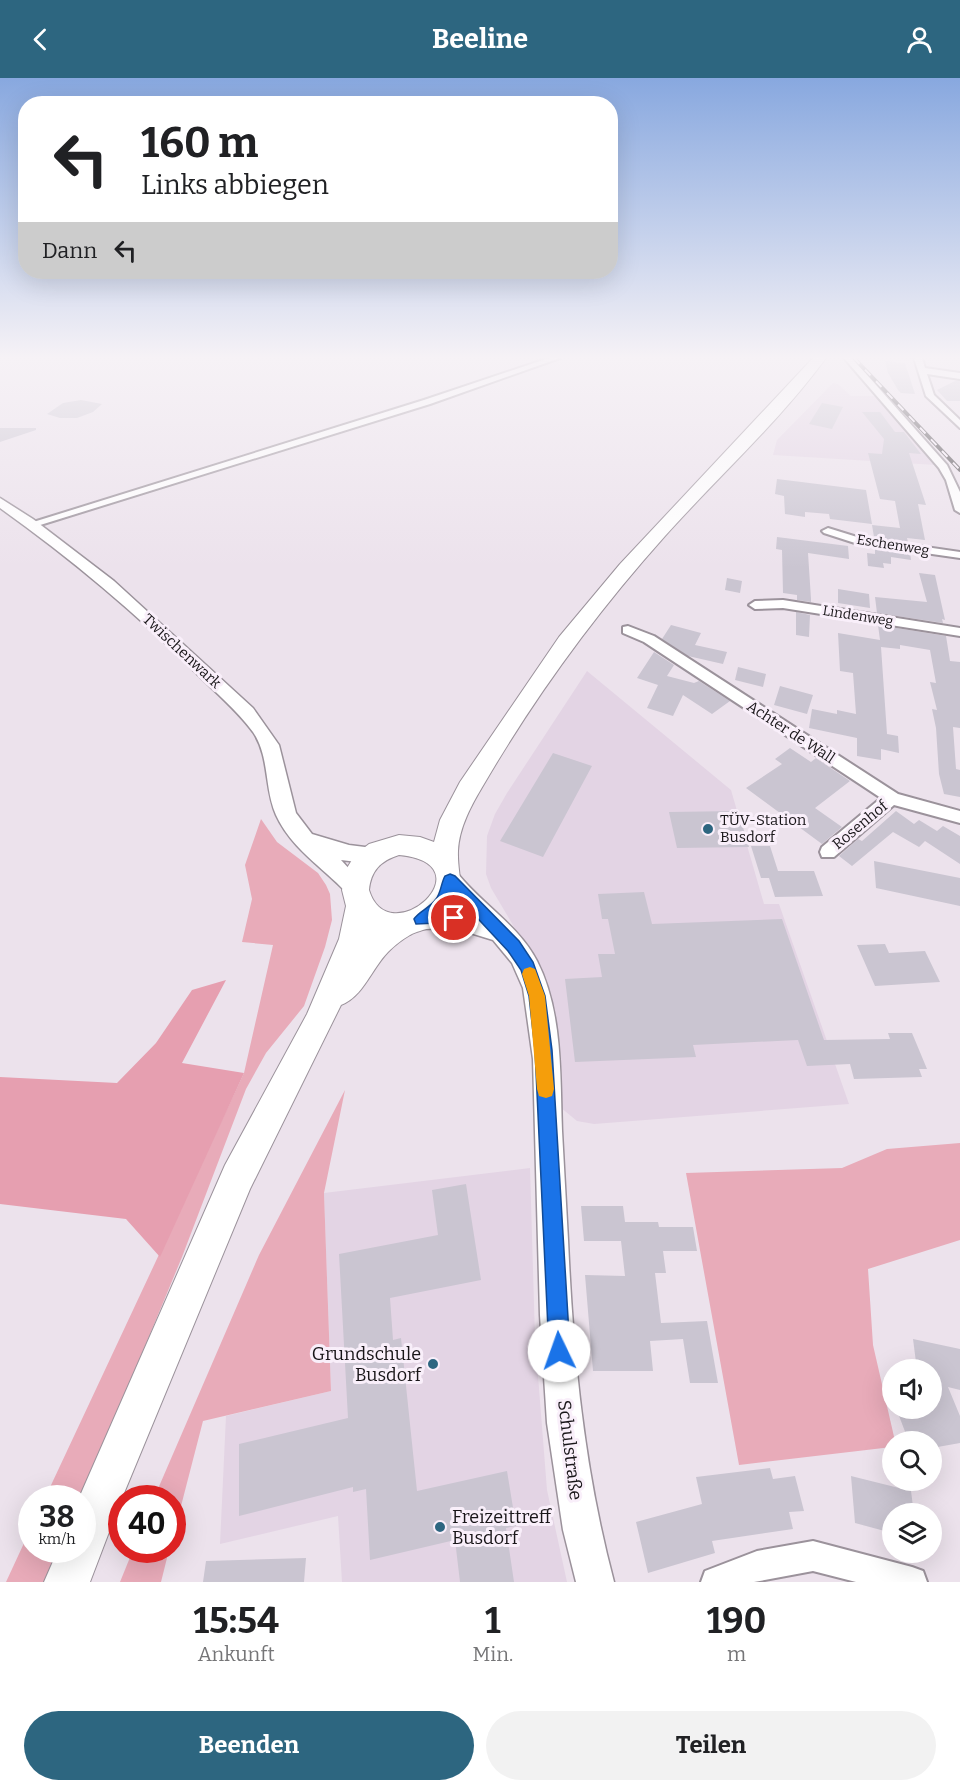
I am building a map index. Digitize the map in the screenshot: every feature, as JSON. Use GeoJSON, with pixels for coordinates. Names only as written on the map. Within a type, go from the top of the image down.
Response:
{"type":"FeatureCollection","features":[{"type":"Feature","properties":{"kind":"main road"},"geometry":{"type":"LineString","coordinates":[[96,1512],[237,1176],[318,1023],[353,939],[358,871],[373,855],[388,848],[404,845],[423,834],[474,778],[565,642],[757,428]]}},
{"type":"Feature","properties":{"kind":"main road"},"geometry":{"type":"LineString","coordinates":[[318,1023],[371,951],[412,922],[433,913],[445,900],[448,873],[444,852],[447,838],[474,778]]}},
{"type":"Feature","properties":{"kind":"main road"},"geometry":{"type":"LineString","coordinates":[[404,845],[426,849],[440,858],[448,873]]}},
{"type":"Feature","properties":{"kind":"main road"},"geometry":{"type":"LineString","coordinates":[[357,896],[378,920],[412,922]]}},
{"type":"Feature","properties":{"kind":"main road"},"geometry":{"type":"LineString","coordinates":[[67,1582],[75,1563]]}},
{"type":"Feature","properties":{"kind":"street"},"geometry":{"type":"LineString","coordinates":[[33,524],[342,428]]}},
{"type":"Feature","properties":{"kind":"street"},"geometry":{"type":"LineString","coordinates":[[909,428],[943,467],[951,480],[960,510]]}},
{"type":"Feature","properties":{"kind":"street","name":"Twischenwark"},"geometry":{"type":"LineString","coordinates":[[0,502],[33,524],[166,634],[246,713],[264,735],[273,751],[279,791],[286,814],[297,832],[320,857],[342,873],[357,896]]}},
{"type":"Feature","properties":{"kind":"street","name":"Eschenweg"},"geometry":{"type":"LineString","coordinates":[[828,531],[855,540],[960,555]]}},
{"type":"Feature","properties":{"kind":"street","name":"Lindenweg"},"geometry":{"type":"LineString","coordinates":[[755,604],[783,604],[960,632]]}},
{"type":"Feature","properties":{"kind":"street","name":"Achter de Wall"},"geometry":{"type":"LineString","coordinates":[[628,630],[649,639],[892,798],[906,804],[960,818]]}},
{"type":"Feature","properties":{"kind":"street","name":"Rosenhof"},"geometry":{"type":"LineString","coordinates":[[828,852],[892,798]]}},
{"type":"Feature","properties":{"kind":"street"},"geometry":{"type":"LineString","coordinates":[[307,841],[341,852],[373,855]]}},
{"type":"Feature","properties":{"kind":"street","name":"Schulstraße"},"geometry":{"type":"LineString","coordinates":[[448,873],[513,946],[527,967],[537,996],[544,1050],[560,1375],[578,1512],[595,1582]]}},
{"type":"Feature","properties":{"kind":"street"},"geometry":{"type":"LineString","coordinates":[[412,922],[454,918],[499,932]]}},
{"type":"Feature","properties":{"kind":"street"},"geometry":{"type":"LineString","coordinates":[[716,1582],[757,1566],[813,1556],[912,1582]]}},
{"type":"Feature","properties":{"kind":"shaded area"},"geometry":{"type":"Polygon","coordinates":[[[789,428],[906,428],[936,465],[773,455],[777,440],[789,428]]]}},
{"type":"Feature","properties":{"kind":"shaded area"},"geometry":{"type":"Polygon","coordinates":[[[587,671],[731,790],[764,904],[779,904],[849,1104],[594,1124],[577,1121],[560,1107],[539,969],[491,888],[486,874],[487,836],[495,814],[507,793],[587,671]]]}},
{"type":"Feature","properties":{"kind":"shaded area"},"geometry":{"type":"Polygon","coordinates":[[[261,819],[277,842],[318,873],[326,885],[330,894],[332,920],[325,947],[304,1006],[266,1053],[246,1089],[182,1257],[87,1485],[51,1485],[244,1073],[273,945],[242,942],[252,899],[245,865],[261,819]]]}},
{"type":"Feature","properties":{"kind":"shaded area"},"geometry":{"type":"Polygon","coordinates":[[[226,980],[182,1063],[244,1073],[160,1257],[126,1219],[0,1204],[0,1077],[117,1083],[156,1043],[192,990],[226,980]]]}},
{"type":"Feature","properties":{"kind":"shaded area"},"geometry":{"type":"Polygon","coordinates":[[[345,1090],[324,1193],[331,1391],[203,1421],[186,1487],[160,1485],[259,1255],[345,1090]]]}},
{"type":"Feature","properties":{"kind":"shaded area"},"geometry":{"type":"Polygon","coordinates":[[[960,1143],[960,1240],[868,1269],[873,1345],[882,1384],[882,1419],[890,1419],[893,1431],[882,1431],[882,1448],[739,1465],[686,1173],[842,1168],[887,1149],[960,1143]]]}},
{"type":"Feature","properties":{"kind":"shaded area","name":"Grundschule Busdorf"},"geometry":{"type":"Polygon","coordinates":[[[530,1168],[535,1338],[547,1490],[567,1582],[342,1582],[338,1516],[220,1544],[226,1416],[331,1391],[324,1193],[530,1168]]]}},
{"type":"Feature","properties":{"kind":"shaded area"},"geometry":{"type":"Polygon","coordinates":[[[18,1556],[18,1563],[55,1563],[47,1582],[6,1582],[18,1556]]]}},
{"type":"Feature","properties":{"kind":"shaded area"},"geometry":{"type":"Polygon","coordinates":[[[128,1563],[166,1563],[161,1582],[120,1582],[128,1563]]]}},
{"type":"Feature","properties":{"kind":"building"},"geometry":{"type":"Polygon","coordinates":[[[0,428],[36,428],[36,430],[0,442],[0,428]]]}},
{"type":"Feature","properties":{"kind":"building"},"geometry":{"type":"Polygon","coordinates":[[[875,428],[892,428],[895,432],[904,432],[921,454],[909,453],[926,505],[918,504],[925,540],[907,538],[908,542],[874,537],[872,525],[900,528],[895,501],[880,499],[868,453],[882,454],[884,439],[875,428]]]}},
{"type":"Feature","properties":{"kind":"building"},"geometry":{"type":"Polygon","coordinates":[[[777,479],[866,490],[872,524],[830,519],[829,514],[805,512],[805,517],[785,514],[784,496],[775,494],[777,479]]]}},
{"type":"Feature","properties":{"kind":"building"},"geometry":{"type":"Polygon","coordinates":[[[777,537],[848,546],[849,559],[808,553],[811,602],[797,600],[797,595],[783,593],[782,550],[776,549],[777,537]]]}},
{"type":"Feature","properties":{"kind":"building"},"geometry":{"type":"Polygon","coordinates":[[[875,548],[910,553],[911,560],[891,557],[891,564],[883,563],[884,568],[868,566],[867,553],[875,554],[875,548]]]}},
{"type":"Feature","properties":{"kind":"building"},"geometry":{"type":"Polygon","coordinates":[[[919,573],[935,575],[945,620],[942,619],[943,623],[877,613],[875,597],[927,602],[919,573]]]}},
{"type":"Feature","properties":{"kind":"building"},"geometry":{"type":"Polygon","coordinates":[[[727,578],[742,581],[740,593],[725,590],[727,578]]]}},
{"type":"Feature","properties":{"kind":"building"},"geometry":{"type":"Polygon","coordinates":[[[838,589],[869,594],[870,608],[838,603],[838,589]]]}},
{"type":"Feature","properties":{"kind":"building"},"geometry":{"type":"Polygon","coordinates":[[[796,612],[810,615],[809,637],[796,635],[796,612]]]}},
{"type":"Feature","properties":{"kind":"building"},"geometry":{"type":"Polygon","coordinates":[[[671,625],[701,633],[695,645],[727,652],[723,664],[688,656],[662,639],[671,625]]]}},
{"type":"Feature","properties":{"kind":"building"},"geometry":{"type":"Polygon","coordinates":[[[878,625],[946,636],[950,661],[960,662],[960,728],[953,727],[956,769],[960,770],[960,797],[944,794],[939,774],[936,728],[932,709],[937,710],[930,682],[936,683],[930,650],[900,645],[900,649],[881,647],[887,734],[898,736],[899,753],[881,749],[881,760],[857,756],[857,738],[809,728],[812,709],[837,714],[837,710],[856,714],[853,673],[840,671],[838,633],[880,640],[878,625]]]}},
{"type":"Feature","properties":{"kind":"building"},"geometry":{"type":"Polygon","coordinates":[[[654,652],[674,665],[667,676],[694,683],[699,681],[730,701],[712,714],[683,695],[673,716],[647,708],[658,685],[637,678],[654,652]]]}},
{"type":"Feature","properties":{"kind":"building"},"geometry":{"type":"Polygon","coordinates":[[[738,667],[766,674],[763,687],[735,680],[738,667]]]}},
{"type":"Feature","properties":{"kind":"building"},"geometry":{"type":"Polygon","coordinates":[[[780,686],[813,695],[807,714],[774,705],[780,686]]]}},
{"type":"Feature","properties":{"kind":"building"},"geometry":{"type":"Polygon","coordinates":[[[790,748],[811,762],[816,758],[850,781],[815,808],[842,827],[822,844],[746,788],[782,764],[775,759],[790,748]]]}},
{"type":"Feature","properties":{"kind":"building"},"geometry":{"type":"Polygon","coordinates":[[[553,753],[592,766],[543,857],[500,841],[553,753]]]}},
{"type":"Feature","properties":{"kind":"building","name":"TÜV-Station Busdorf"},"geometry":{"type":"Polygon","coordinates":[[[738,811],[749,847],[677,848],[669,812],[738,811]]]}},
{"type":"Feature","properties":{"kind":"building"},"geometry":{"type":"Polygon","coordinates":[[[896,811],[914,824],[919,820],[937,831],[943,826],[960,836],[960,864],[925,841],[919,847],[893,832],[852,866],[839,856],[858,839],[862,841],[896,811]]]}},
{"type":"Feature","properties":{"kind":"building"},"geometry":{"type":"Polygon","coordinates":[[[751,846],[770,846],[778,871],[814,871],[823,896],[775,897],[769,878],[761,878],[751,846]]]}},
{"type":"Feature","properties":{"kind":"building"},"geometry":{"type":"Polygon","coordinates":[[[874,861],[960,878],[960,906],[876,888],[874,861]]]}},
{"type":"Feature","properties":{"kind":"building"},"geometry":{"type":"Polygon","coordinates":[[[644,892],[652,924],[782,919],[824,1040],[890,1039],[888,1033],[912,1033],[927,1069],[919,1069],[922,1077],[854,1079],[850,1064],[807,1066],[798,1040],[693,1045],[696,1057],[575,1062],[565,979],[602,977],[598,954],[615,954],[608,919],[602,919],[598,894],[644,892]]]}},
{"type":"Feature","properties":{"kind":"building"},"geometry":{"type":"Polygon","coordinates":[[[885,944],[889,953],[925,951],[940,982],[875,986],[857,945],[885,944]]]}},
{"type":"Feature","properties":{"kind":"building"},"geometry":{"type":"Polygon","coordinates":[[[466,1184],[481,1280],[390,1298],[393,1340],[401,1338],[417,1491],[507,1471],[516,1526],[506,1528],[514,1582],[460,1582],[455,1540],[370,1560],[366,1489],[353,1492],[353,1487],[239,1516],[239,1444],[348,1418],[339,1254],[438,1235],[432,1190],[466,1184]]]}},
{"type":"Feature","properties":{"kind":"building"},"geometry":{"type":"Polygon","coordinates":[[[581,1206],[623,1206],[625,1222],[658,1222],[659,1227],[693,1227],[697,1251],[663,1251],[666,1273],[655,1273],[661,1323],[707,1321],[718,1383],[690,1383],[683,1339],[650,1341],[653,1371],[593,1371],[585,1275],[625,1276],[621,1241],[584,1241],[581,1206]]]}},
{"type":"Feature","properties":{"kind":"building"},"geometry":{"type":"Polygon","coordinates":[[[913,1339],[960,1349],[960,1390],[948,1387],[960,1416],[960,1443],[942,1446],[942,1431],[905,1431],[900,1419],[942,1419],[942,1359],[916,1359],[913,1339]]]}},
{"type":"Feature","properties":{"kind":"building"},"geometry":{"type":"Polygon","coordinates":[[[770,1468],[773,1479],[795,1476],[804,1511],[789,1512],[793,1529],[712,1541],[715,1553],[648,1573],[636,1522],[702,1504],[696,1477],[770,1468]]]}},
{"type":"Feature","properties":{"kind":"building"},"geometry":{"type":"Polygon","coordinates":[[[851,1476],[882,1484],[882,1491],[911,1491],[913,1503],[882,1503],[882,1530],[855,1523],[851,1476]]]}},
{"type":"Feature","properties":{"kind":"building"},"geometry":{"type":"Polygon","coordinates":[[[306,1558],[304,1582],[203,1582],[206,1561],[306,1558]]]}},
{"type":"Feature","properties":{"kind":"railway"},"geometry":{"type":"LineString","coordinates":[[920,428],[960,470]]}},
{"type":"Feature","properties":{"kind":"slow traffic"},"geometry":{"type":"LineString","coordinates":[[530,974],[537,996],[546,1089]]}},
{"type":"Feature","properties":{"kind":"place","name":"TÜV-Station Busdorf"},"geometry":{"type":"Point","coordinates":[708,829]}},
{"type":"Feature","properties":{"kind":"place","name":"Grundschule Busdorf"},"geometry":{"type":"Point","coordinates":[433,1364]}},
{"type":"Feature","properties":{"kind":"place","name":"Freizeittreff Busdorf"},"geometry":{"type":"Point","coordinates":[440,1527]}},
{"type":"Feature","properties":{"kind":"route"},"geometry":{"type":"LineString","coordinates":[[454,918],[422,919],[433,913],[445,900],[450,880],[463,897],[486,917],[513,946],[527,967],[537,996],[544,1050],[559,1351]]}}]}
